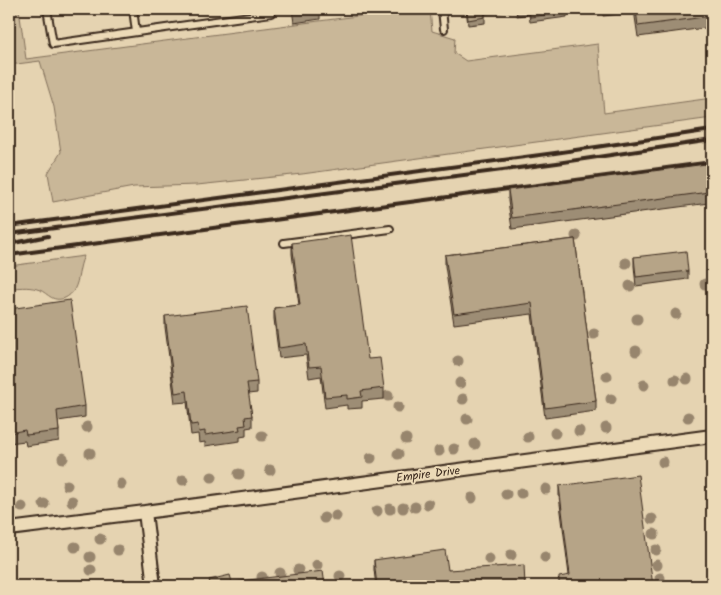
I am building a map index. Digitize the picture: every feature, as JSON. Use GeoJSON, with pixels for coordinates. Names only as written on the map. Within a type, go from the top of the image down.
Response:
{"type":"FeatureCollection","features":[{"type":"Feature","properties":{"kind":"street","name":"Empire Drive"},"geometry":{"type":"LineString","coordinates":[[9,529],[712,436]]}},
{"type":"Feature","properties":{"kind":"street"},"geometry":{"type":"LineString","coordinates":[[144,512],[154,586]]}},
{"type":"Feature","properties":{"kind":"lane"},"geometry":{"type":"LineString","coordinates":[[47,9],[53,44],[272,13]]}},
{"type":"Feature","properties":{"kind":"lane"},"geometry":{"type":"LineString","coordinates":[[133,9],[136,32]]}},
{"type":"Feature","properties":{"kind":"lane"},"geometry":{"type":"LineString","coordinates":[[442,9],[444,29]]}},
{"type":"Feature","properties":{"kind":"lane"},"geometry":{"type":"LineString","coordinates":[[284,243],[390,229]]}},
{"type":"Feature","properties":{"kind":"shaded area"},"geometry":{"type":"Polygon","coordinates":[[[9,9],[19,9],[26,59],[406,9],[430,9],[432,31],[455,38],[454,53],[466,61],[598,44],[604,113],[712,98],[712,118],[302,174],[197,185],[134,187],[53,202],[48,173],[61,152],[54,107],[40,61],[9,65],[9,9]]]}},
{"type":"Feature","properties":{"kind":"shaded area"},"geometry":{"type":"Polygon","coordinates":[[[84,256],[76,286],[65,298],[56,299],[34,288],[9,288],[9,266],[84,256]]]}},
{"type":"Feature","properties":{"kind":"building"},"geometry":{"type":"Polygon","coordinates":[[[293,9],[320,9],[294,12],[293,9]]]}},
{"type":"Feature","properties":{"kind":"building"},"geometry":{"type":"Polygon","coordinates":[[[467,9],[484,9],[485,17],[468,20],[467,9]]]}},
{"type":"Feature","properties":{"kind":"building"},"geometry":{"type":"Polygon","coordinates":[[[529,9],[566,9],[567,12],[530,17],[529,9]]]}},
{"type":"Feature","properties":{"kind":"building"},"geometry":{"type":"Polygon","coordinates":[[[603,9],[620,9],[603,11],[603,9]]]}},
{"type":"Feature","properties":{"kind":"building"},"geometry":{"type":"Polygon","coordinates":[[[636,9],[712,9],[712,16],[638,26],[636,9]]]}},
{"type":"Feature","properties":{"kind":"building"},"geometry":{"type":"Polygon","coordinates":[[[706,164],[709,192],[512,218],[508,190],[706,164]]]}},
{"type":"Feature","properties":{"kind":"building"},"geometry":{"type":"Polygon","coordinates":[[[351,235],[368,359],[380,358],[384,388],[361,391],[362,397],[347,399],[347,395],[325,397],[321,366],[309,367],[306,344],[279,348],[274,308],[300,305],[292,243],[351,235]]]}},
{"type":"Feature","properties":{"kind":"building"},"geometry":{"type":"Polygon","coordinates":[[[575,239],[596,401],[545,408],[532,303],[454,314],[445,255],[575,239]]]}},
{"type":"Feature","properties":{"kind":"building"},"geometry":{"type":"Polygon","coordinates":[[[686,251],[688,271],[636,277],[634,257],[686,251]]]}},
{"type":"Feature","properties":{"kind":"building"},"geometry":{"type":"Polygon","coordinates":[[[70,300],[85,406],[57,411],[59,431],[26,435],[25,430],[9,433],[9,309],[70,300]]]}},
{"type":"Feature","properties":{"kind":"building"},"geometry":{"type":"Polygon","coordinates":[[[247,306],[257,382],[247,383],[252,416],[245,417],[246,425],[239,426],[240,430],[205,435],[205,431],[199,432],[198,424],[191,425],[187,391],[175,393],[165,316],[247,306]]]}},
{"type":"Feature","properties":{"kind":"building"},"geometry":{"type":"Polygon","coordinates":[[[638,475],[653,586],[559,586],[559,577],[570,575],[559,486],[638,475]]]}},
{"type":"Feature","properties":{"kind":"building"},"geometry":{"type":"Polygon","coordinates":[[[445,550],[448,570],[524,565],[525,586],[377,586],[374,560],[445,550]]]}},
{"type":"Feature","properties":{"kind":"building"},"geometry":{"type":"Polygon","coordinates":[[[323,571],[325,586],[211,586],[209,580],[230,575],[232,582],[323,571]]]}},
{"type":"Feature","properties":{"kind":"building"},"geometry":{"type":"Polygon","coordinates":[[[712,579],[712,586],[678,586],[678,584],[712,579]]]}},
{"type":"Feature","properties":{"kind":"railway"},"geometry":{"type":"LineString","coordinates":[[9,226],[555,153],[712,130]]}},
{"type":"Feature","properties":{"kind":"railway"},"geometry":{"type":"LineString","coordinates":[[9,234],[557,163],[712,140]]}},
{"type":"Feature","properties":{"kind":"railway"},"geometry":{"type":"LineString","coordinates":[[9,255],[712,162]]}},
{"type":"Feature","properties":{"kind":"railway"},"geometry":{"type":"LineString","coordinates":[[9,244],[48,236]]}}]}
